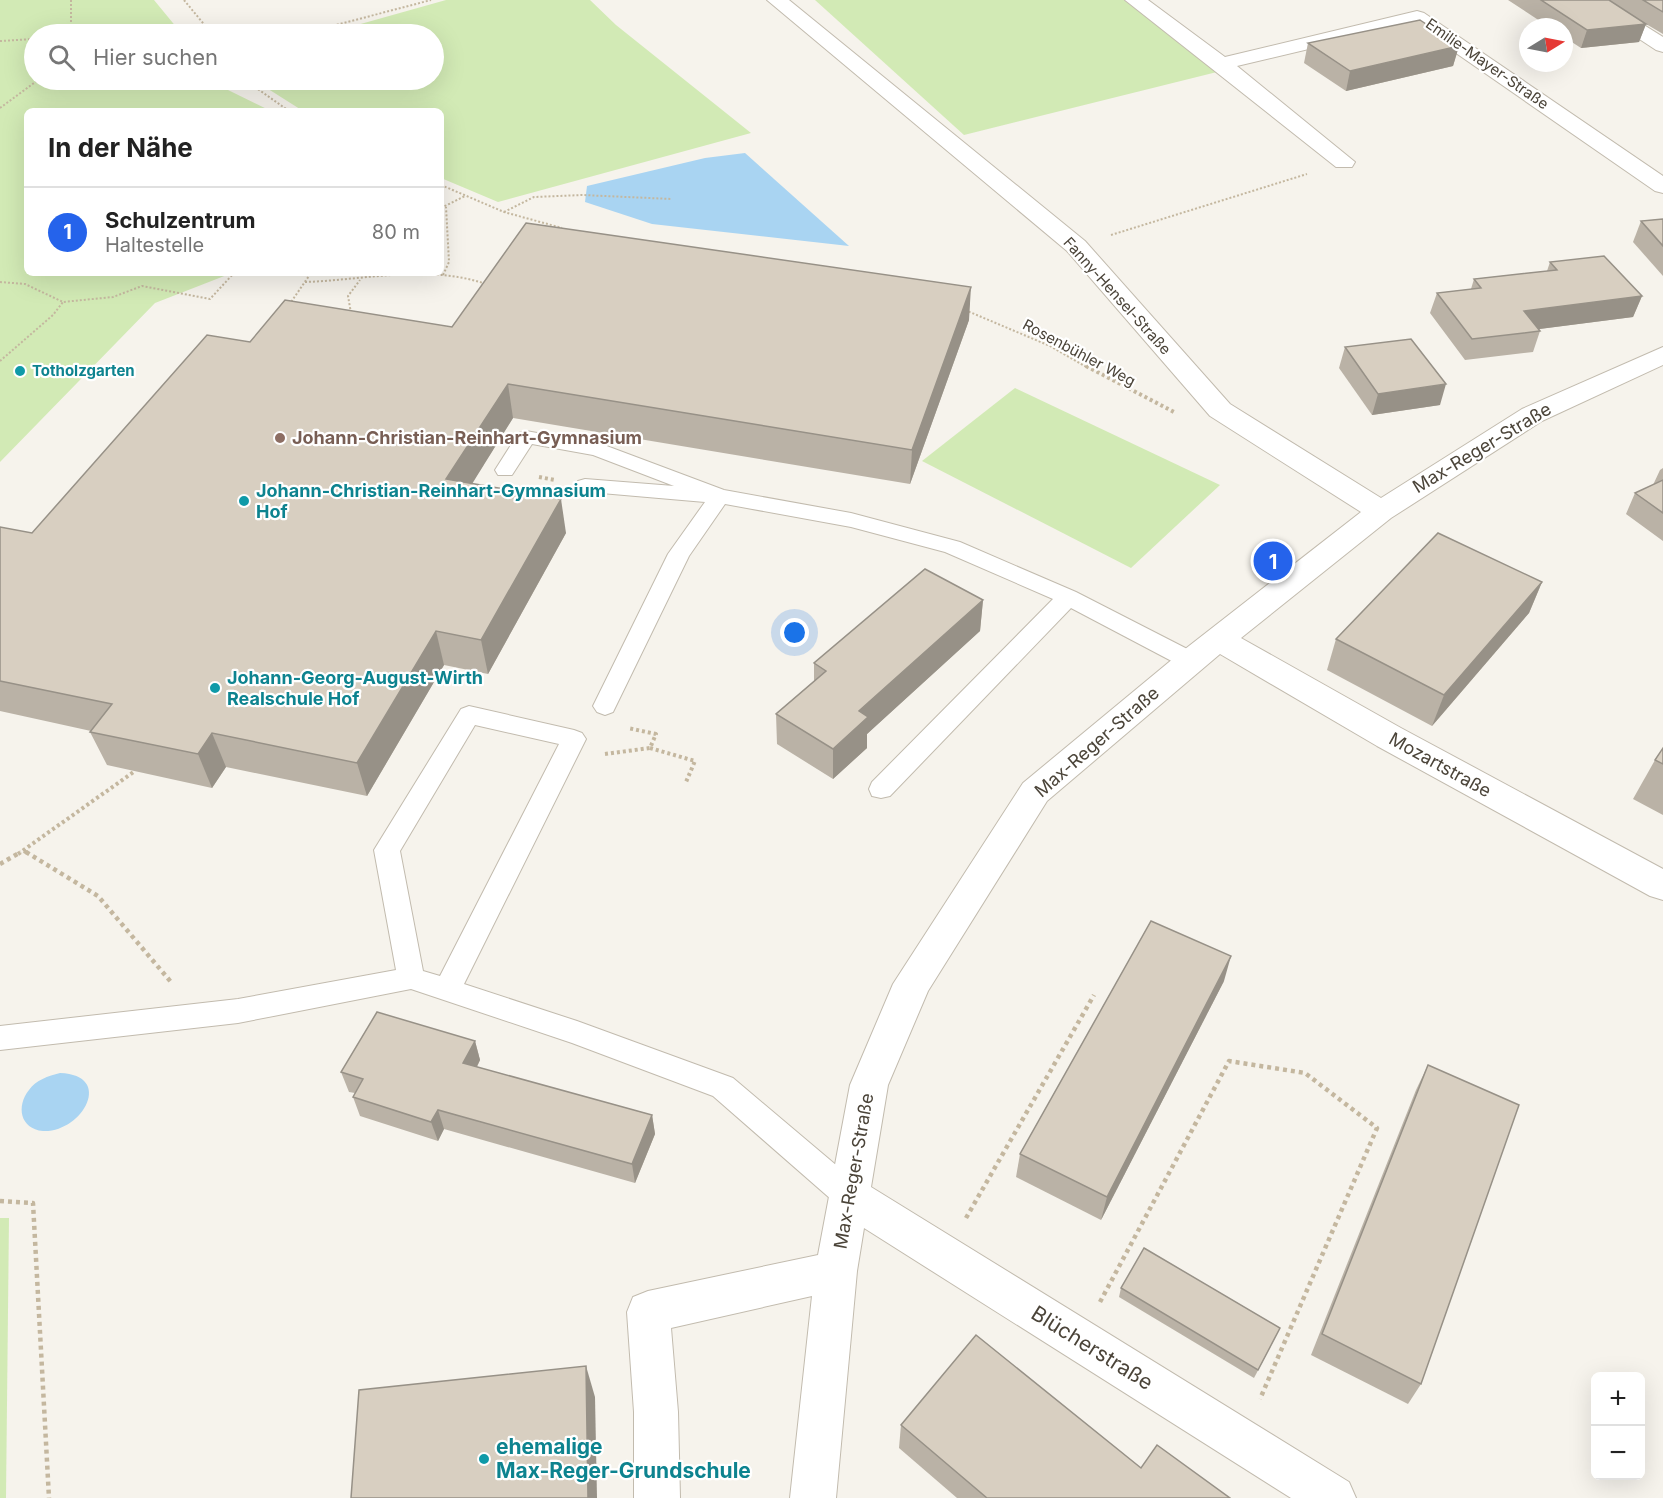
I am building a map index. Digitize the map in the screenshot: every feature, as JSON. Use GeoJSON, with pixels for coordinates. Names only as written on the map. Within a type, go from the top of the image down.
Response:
{"type":"FeatureCollection","features":[{"type":"Feature","properties":{"kind":"street","name":"Fanny-Hensel-Straße"},"geometry":{"type":"LineString","coordinates":[[777,0],[1076,246],[1220,410],[1381,511]]}},
{"type":"Feature","properties":{"kind":"street"},"geometry":{"type":"LineString","coordinates":[[1135,0],[1221,64],[1344,162]]}},
{"type":"Feature","properties":{"kind":"street"},"geometry":{"type":"LineString","coordinates":[[1590,0],[1663,46]]}},
{"type":"Feature","properties":{"kind":"street","name":"Emilie-Mayer-Straße"},"geometry":{"type":"LineString","coordinates":[[1221,64],[1417,16],[1663,186]]}},
{"type":"Feature","properties":{"kind":"street","name":"Max-Reger-Straße"},"geometry":{"type":"LineString","coordinates":[[813,1498],[836,1271],[851,1197],[869,1084],[912,984],[1035,792],[1191,661],[1381,511],[1532,414],[1663,355]]}},
{"type":"Feature","properties":{"kind":"street","name":"Mozartstraße"},"geometry":{"type":"LineString","coordinates":[[1220,640],[1389,737],[1663,886]]}},
{"type":"Feature","properties":{"kind":"street","name":"Blücherstraße"},"geometry":{"type":"LineString","coordinates":[[851,1197],[1333,1498]]}},
{"type":"Feature","properties":{"kind":"street"},"geometry":{"type":"LineString","coordinates":[[657,1498],[656,1412],[648,1312],[836,1271]]}},
{"type":"Feature","properties":{"kind":"lane"},"geometry":{"type":"LineString","coordinates":[[505,470],[526,437],[597,449],[720,496]]}},
{"type":"Feature","properties":{"kind":"lane"},"geometry":{"type":"LineString","coordinates":[[585,486],[720,496],[851,520],[952,547],[1068,597],[1191,661]]}},
{"type":"Feature","properties":{"kind":"lane"},"geometry":{"type":"LineString","coordinates":[[605,706],[679,554],[720,496]]}},
{"type":"Feature","properties":{"kind":"lane"},"geometry":{"type":"LineString","coordinates":[[881,789],[1068,597]]}},
{"type":"Feature","properties":{"kind":"lane"},"geometry":{"type":"LineString","coordinates":[[411,978],[387,850],[469,715],[574,739],[447,990]]}},
{"type":"Feature","properties":{"kind":"lane"},"geometry":{"type":"LineString","coordinates":[[0,1038],[238,1011],[411,978],[577,1033],[723,1087],[851,1197]]}},
{"type":"Feature","properties":{"kind":"path"},"geometry":{"type":"LineString","coordinates":[[71,0],[71,24]]}},
{"type":"Feature","properties":{"kind":"path"},"geometry":{"type":"LineString","coordinates":[[184,0],[204,24]]}},
{"type":"Feature","properties":{"kind":"path"},"geometry":{"type":"LineString","coordinates":[[340,24],[431,0]]}},
{"type":"Feature","properties":{"kind":"path"},"geometry":{"type":"LineString","coordinates":[[0,41],[24,40]]}},
{"type":"Feature","properties":{"kind":"path"},"geometry":{"type":"LineString","coordinates":[[0,108],[24,90]]}},
{"type":"Feature","properties":{"kind":"path"},"geometry":{"type":"LineString","coordinates":[[259,90],[285,108]]}},
{"type":"Feature","properties":{"kind":"path"},"geometry":{"type":"LineString","coordinates":[[1076,246],[1344,162]]}},
{"type":"Feature","properties":{"kind":"path"},"geometry":{"type":"LineString","coordinates":[[444,186],[504,212],[572,231]]}},
{"type":"Feature","properties":{"kind":"path"},"geometry":{"type":"LineString","coordinates":[[504,212],[534,197],[582,195],[672,199]]}},
{"type":"Feature","properties":{"kind":"path"},"geometry":{"type":"LineString","coordinates":[[444,273],[449,262],[446,207],[466,196]]}},
{"type":"Feature","properties":{"kind":"path"},"geometry":{"type":"LineString","coordinates":[[444,275],[486,283],[488,291]]}},
{"type":"Feature","properties":{"kind":"path"},"geometry":{"type":"LineString","coordinates":[[0,282],[25,284],[63,302],[113,297],[142,286],[210,299],[231,276]]}},
{"type":"Feature","properties":{"kind":"path"},"geometry":{"type":"LineString","coordinates":[[286,309],[309,276]]}},
{"type":"Feature","properties":{"kind":"path"},"geometry":{"type":"LineString","coordinates":[[305,282],[360,280],[381,276]]}},
{"type":"Feature","properties":{"kind":"path"},"geometry":{"type":"LineString","coordinates":[[352,317],[348,296],[360,280]]}},
{"type":"Feature","properties":{"kind":"path"},"geometry":{"type":"LineString","coordinates":[[0,361],[53,315],[63,302]]}},
{"type":"Feature","properties":{"kind":"path","name":"Rosenbühler Weg"},"geometry":{"type":"LineString","coordinates":[[954,307],[1050,346],[1172,412],[1220,410]]}},
{"type":"Feature","properties":{"kind":"path"},"geometry":{"type":"LineString","coordinates":[[620,726],[656,734],[650,748]]}},
{"type":"Feature","properties":{"kind":"path"},"geometry":{"type":"LineString","coordinates":[[563,760],[650,748],[695,760],[686,782]]}},
{"type":"Feature","properties":{"kind":"path"},"geometry":{"type":"LineString","coordinates":[[0,864],[24,852],[135,771]]}},
{"type":"Feature","properties":{"kind":"path"},"geometry":{"type":"LineString","coordinates":[[24,852],[98,896],[141,945]]}},
{"type":"Feature","properties":{"kind":"path"},"geometry":{"type":"LineString","coordinates":[[944,1256],[1094,995]]}},
{"type":"Feature","properties":{"kind":"path"},"geometry":{"type":"LineString","coordinates":[[1080,1340],[1229,1061],[1305,1073],[1377,1128],[1242,1441]]}},
{"type":"Feature","properties":{"kind":"path"},"geometry":{"type":"LineString","coordinates":[[0,1202],[33,1203],[50,1498]]}},
{"type":"Feature","properties":{"kind":"green space"},"geometry":{"type":"Polygon","coordinates":[[[0,0],[154,0],[174,24],[24,24],[24,90],[228,90],[265,108],[24,108],[24,276],[224,276],[155,303],[0,462],[0,0]]]}},
{"type":"Feature","properties":{"kind":"green space"},"geometry":{"type":"Polygon","coordinates":[[[446,0],[590,0],[616,25],[751,133],[498,202],[444,179],[444,108],[298,108],[270,90],[444,90],[444,24],[361,24],[446,0]]]}},
{"type":"Feature","properties":{"kind":"green space"},"geometry":{"type":"Polygon","coordinates":[[[815,0],[1124,0],[1217,72],[964,135],[815,0]]]}},
{"type":"Feature","properties":{"kind":"green space"},"geometry":{"type":"Polygon","coordinates":[[[1015,388],[1220,485],[1131,568],[922,461],[1015,388]]]}},
{"type":"Feature","properties":{"kind":"green space"},"geometry":{"type":"Polygon","coordinates":[[[0,1218],[9,1218],[6,1498],[0,1498],[0,1218]]]}},
{"type":"Feature","properties":{"kind":"water"},"geometry":{"type":"Polygon","coordinates":[[[745,153],[849,246],[652,224],[585,202],[587,186],[705,158],[745,153]]]}},
{"type":"Feature","properties":{"kind":"water"},"geometry":{"type":"Polygon","coordinates":[[[60,1073],[77,1076],[86,1083],[89,1093],[87,1104],[70,1123],[57,1129],[43,1131],[29,1126],[22,1116],[22,1103],[25,1096],[39,1081],[60,1073]]]}},
{"type":"Feature","properties":{"kind":"building"},"geometry":{"type":"Polygon","coordinates":[[[1541,0],[1609,0],[1646,24],[1587,30],[1573,21],[1573,18],[1569,18],[1541,0]]]}},
{"type":"Feature","properties":{"kind":"building"},"geometry":{"type":"Polygon","coordinates":[[[1643,0],[1663,0],[1663,12],[1643,0]]]}},
{"type":"Feature","properties":{"kind":"building"},"geometry":{"type":"Polygon","coordinates":[[[1420,20],[1459,46],[1350,71],[1308,43],[1420,20]]]}},
{"type":"Feature","properties":{"kind":"building"},"geometry":{"type":"Polygon","coordinates":[[[1663,219],[1663,246],[1641,221],[1663,219]]]}},
{"type":"Feature","properties":{"kind":"building"},"geometry":{"type":"Polygon","coordinates":[[[526,223],[971,287],[912,450],[508,384],[446,479],[561,499],[481,640],[436,631],[357,763],[212,733],[198,754],[90,732],[112,704],[0,681],[0,527],[32,533],[207,335],[250,342],[285,300],[452,327],[526,223]]]}},
{"type":"Feature","properties":{"kind":"building"},"geometry":{"type":"Polygon","coordinates":[[[1604,256],[1642,296],[1524,311],[1540,331],[1472,339],[1437,293],[1481,288],[1474,279],[1557,270],[1550,262],[1604,256]]]}},
{"type":"Feature","properties":{"kind":"building"},"geometry":{"type":"Polygon","coordinates":[[[1411,339],[1446,384],[1378,394],[1345,347],[1411,339]]]}},
{"type":"Feature","properties":{"kind":"building"},"geometry":{"type":"Polygon","coordinates":[[[1663,480],[1663,513],[1635,493],[1663,480]]]}},
{"type":"Feature","properties":{"kind":"building"},"geometry":{"type":"Polygon","coordinates":[[[1438,533],[1542,582],[1444,695],[1336,639],[1438,533]]]}},
{"type":"Feature","properties":{"kind":"building"},"geometry":{"type":"Polygon","coordinates":[[[925,569],[983,600],[859,711],[868,717],[833,749],[776,714],[826,671],[814,663],[925,569]]]}},
{"type":"Feature","properties":{"kind":"building"},"geometry":{"type":"Polygon","coordinates":[[[1663,748],[1663,764],[1655,760],[1663,748]]]}},
{"type":"Feature","properties":{"kind":"building"},"geometry":{"type":"Polygon","coordinates":[[[1151,921],[1231,956],[1107,1197],[1020,1154],[1151,921]]]}},
{"type":"Feature","properties":{"kind":"building"},"geometry":{"type":"Polygon","coordinates":[[[377,1012],[475,1041],[463,1063],[652,1115],[632,1164],[438,1110],[431,1122],[353,1097],[363,1079],[341,1072],[377,1012]]]}},
{"type":"Feature","properties":{"kind":"building"},"geometry":{"type":"Polygon","coordinates":[[[1428,1065],[1519,1105],[1421,1384],[1322,1334],[1428,1065]]]}},
{"type":"Feature","properties":{"kind":"building"},"geometry":{"type":"Polygon","coordinates":[[[1144,1248],[1280,1328],[1258,1370],[1121,1288],[1144,1248]]]}},
{"type":"Feature","properties":{"kind":"building"},"geometry":{"type":"Polygon","coordinates":[[[976,1335],[1141,1468],[1157,1445],[1230,1498],[987,1498],[901,1425],[976,1335]]]}},
{"type":"Feature","properties":{"kind":"building","name":"ehemalige Max-Reger-Grundschule"},"geometry":{"type":"Polygon","coordinates":[[[586,1366],[588,1498],[351,1498],[359,1390],[586,1366]]]}},
{"type":"Feature","properties":{"kind":"place","name":"Totholzgarten"},"geometry":{"type":"Point","coordinates":[20,371]}},
{"type":"Feature","properties":{"kind":"place","name":"Johann-Christian-Reinhart-Gymnasium"},"geometry":{"type":"Point","coordinates":[280,438]}},
{"type":"Feature","properties":{"kind":"place","name":"Johann-Christian-Reinhart-Gymnasium Hof"},"geometry":{"type":"Point","coordinates":[244,501]}},
{"type":"Feature","properties":{"kind":"place","name":"Schulzentrum"},"geometry":{"type":"Point","coordinates":[1273,561]}},
{"type":"Feature","properties":{"kind":"place","name":"Johann-Georg-August-Wirth Realschule Hof"},"geometry":{"type":"Point","coordinates":[215,688]}},
{"type":"Feature","properties":{"kind":"place","name":"ehemalige Max-Reger-Grundschule"},"geometry":{"type":"Point","coordinates":[484,1459]}}]}
